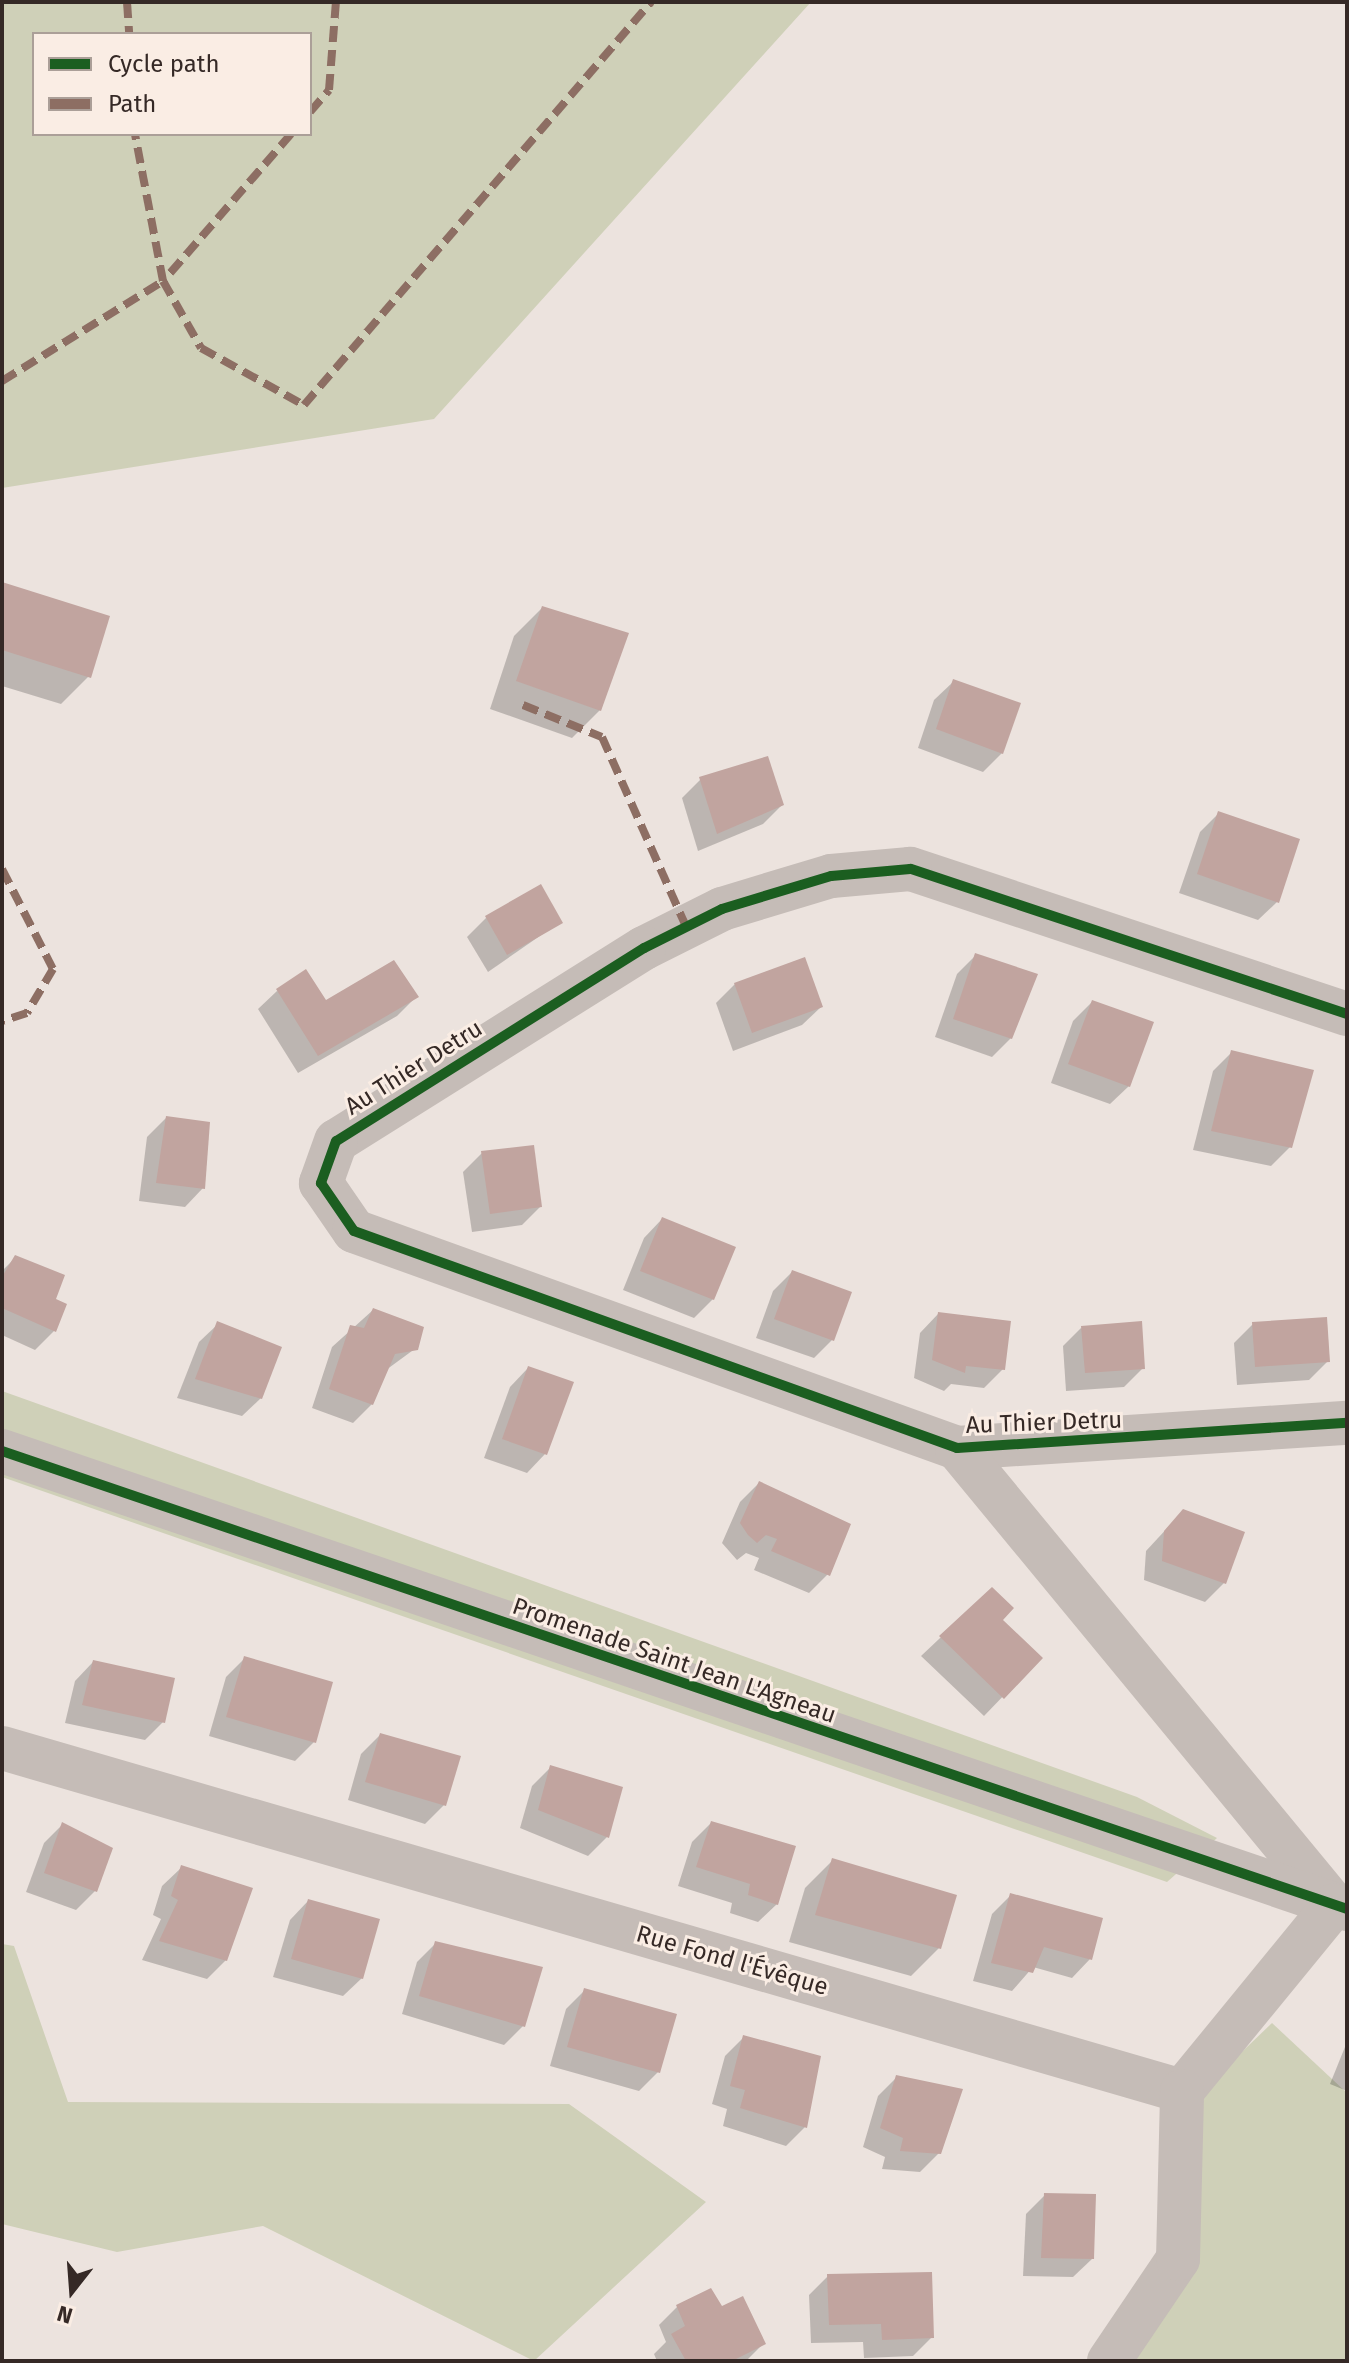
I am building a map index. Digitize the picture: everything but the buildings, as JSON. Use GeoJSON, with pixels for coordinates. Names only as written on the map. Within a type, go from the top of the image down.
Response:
{"type":"FeatureCollection","features":[{"type":"Feature","properties":{"kind":"street","name":"Au Thier Detru"},"geometry":{"type":"LineString","coordinates":[[1347,1014],[910,869],[831,876],[722,909],[644,948],[336,1141],[321,1183],[354,1231],[957,1448],[1347,1423]]}},
{"type":"Feature","properties":{"kind":"street","name":"Au Thier Detru"},"geometry":{"type":"LineString","coordinates":[[957,1448],[1341,1907]]}},
{"type":"Feature","properties":{"kind":"street","name":"Promenade Saint Jean L'Agneau"},"geometry":{"type":"LineString","coordinates":[[2,1451],[1341,1907]]}},
{"type":"Feature","properties":{"kind":"street","name":"Rue Fond l'Évêque"},"geometry":{"type":"LineString","coordinates":[[2,1748],[1182,2091]]}},
{"type":"Feature","properties":{"kind":"street"},"geometry":{"type":"LineString","coordinates":[[1109,2361],[1178,2259],[1182,2091],[1341,1907]]}},
{"type":"Feature","properties":{"kind":"green space"},"geometry":{"type":"Polygon","coordinates":[[[2,2],[811,2],[434,419],[2,488],[2,2]]]}},
{"type":"Feature","properties":{"kind":"green space"},"geometry":{"type":"Polygon","coordinates":[[[2,1391],[1137,1797],[1217,1838],[1167,1882],[2,1477],[2,1391]]]}},
{"type":"Feature","properties":{"kind":"green space"},"geometry":{"type":"Polygon","coordinates":[[[2,1944],[14,1946],[68,2102],[569,2104],[706,2202],[534,2361],[263,2226],[117,2252],[2,2224],[2,1944]]]}},
{"type":"Feature","properties":{"kind":"green space"},"geometry":{"type":"Polygon","coordinates":[[[1272,2023],[1347,2093],[1347,2361],[1129,2361],[1197,2095],[1272,2023]]]}},
{"type":"Feature","properties":{"kind":"marked path"},"geometry":{"type":"LineString","coordinates":[[127,2],[129,32]]}},
{"type":"Feature","properties":{"kind":"marked path"},"geometry":{"type":"LineString","coordinates":[[312,110],[329,90],[336,2]]}},
{"type":"Feature","properties":{"kind":"marked path"},"geometry":{"type":"LineString","coordinates":[[289,136],[163,281],[201,348],[304,405],[651,2]]}},
{"type":"Feature","properties":{"kind":"marked path"},"geometry":{"type":"LineString","coordinates":[[2,381],[163,281],[135,136]]}},
{"type":"Feature","properties":{"kind":"marked path"},"geometry":{"type":"LineString","coordinates":[[523,705],[602,737],[686,927]]}},
{"type":"Feature","properties":{"kind":"marked path"},"geometry":{"type":"LineString","coordinates":[[2,869],[53,969],[27,1013],[2,1021]]}},
{"type":"Feature","properties":{"kind":"cycle path"},"geometry":{"type":"LineString","coordinates":[[1347,1014],[910,869],[831,876],[722,909],[644,948],[336,1141],[321,1183],[354,1231],[957,1448],[1347,1423]]}},
{"type":"Feature","properties":{"kind":"cycle path"},"geometry":{"type":"LineString","coordinates":[[2,1451],[1347,1909]]}}]}
